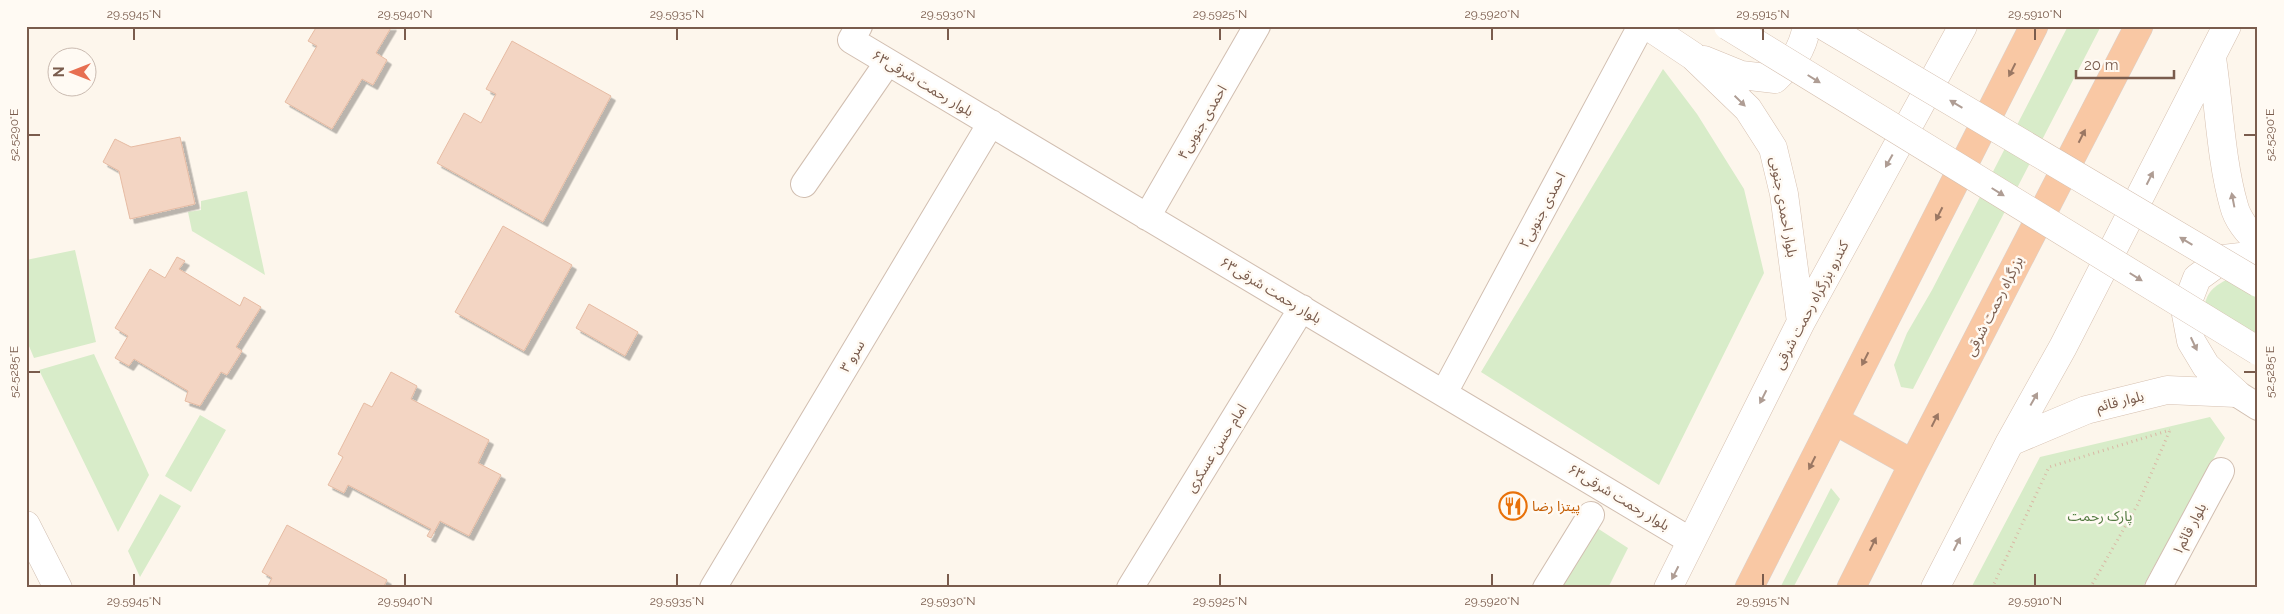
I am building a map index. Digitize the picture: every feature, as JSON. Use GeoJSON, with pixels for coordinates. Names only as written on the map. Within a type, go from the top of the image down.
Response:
{"type":"FeatureCollection","features":[{"type":"Feature","properties":{"kind":"highway"},"geometry":{"type":"LineString","coordinates":[[1749,588],[2034,26]]}},
{"type":"Feature","properties":{"kind":"highway","name":"بزرگراه رحمت شرقی"},"geometry":{"type":"LineString","coordinates":[[1851,588],[1912,464],[2139,26]]}},
{"type":"Feature","properties":{"kind":"highway"},"geometry":{"type":"LineString","coordinates":[[1834,420],[1912,464]]}},
{"type":"Feature","properties":{"kind":"main road","name":"بلوار احمدی جنوبی"},"geometry":{"type":"LineString","coordinates":[[1648,26],[1693,56],[1748,109],[1774,148],[1784,194],[1801,322]]}},
{"type":"Feature","properties":{"kind":"main road"},"geometry":{"type":"LineString","coordinates":[[1728,26],[2258,351]]}},
{"type":"Feature","properties":{"kind":"main road"},"geometry":{"type":"LineString","coordinates":[[1693,56],[1741,75],[1775,79],[1792,63],[1803,43],[1807,26]]}},
{"type":"Feature","properties":{"kind":"main road"},"geometry":{"type":"LineString","coordinates":[[1824,26],[2258,283]]}},
{"type":"Feature","properties":{"kind":"main road","name":"کندرو بزرگراه رحمت شرقی"},"geometry":{"type":"LineString","coordinates":[[1668,588],[1801,322],[1963,26]]}},
{"type":"Feature","properties":{"kind":"main road"},"geometry":{"type":"LineString","coordinates":[[1935,588],[2010,442],[2063,347],[2227,26]]}},
{"type":"Feature","properties":{"kind":"main road"},"geometry":{"type":"LineString","coordinates":[[2212,58],[2223,144],[2234,208],[2250,235],[2258,240]]}},
{"type":"Feature","properties":{"kind":"main road"},"geometry":{"type":"LineString","coordinates":[[2247,400],[2206,366],[2191,341],[2185,309],[2197,278],[2223,258],[2258,256]]}},
{"type":"Feature","properties":{"kind":"main road","name":"بلوار قائم"},"geometry":{"type":"LineString","coordinates":[[2010,442],[2086,410],[2167,390],[2247,400]]}},
{"type":"Feature","properties":{"kind":"main road"},"geometry":{"type":"LineString","coordinates":[[26,525],[58,588]]}},
{"type":"Feature","properties":{"kind":"street","name":"احمدی جنوبی۴"},"geometry":{"type":"LineString","coordinates":[[1147,217],[1257,26]]}},
{"type":"Feature","properties":{"kind":"street","name":"احمدی جنوبی۲"},"geometry":{"type":"LineString","coordinates":[[1444,393],[1641,26]]}},
{"type":"Feature","properties":{"kind":"street","name":"بلوار رحمت شرقی۶۳"},"geometry":{"type":"LineString","coordinates":[[855,33],[888,62],[1692,540]]}},
{"type":"Feature","properties":{"kind":"street"},"geometry":{"type":"LineString","coordinates":[[804,184],[888,62]]}},
{"type":"Feature","properties":{"kind":"street","name":"سرو ۳"},"geometry":{"type":"LineString","coordinates":[[713,588],[991,123]]}},
{"type":"Feature","properties":{"kind":"street","name":"امام حسن عسکری"},"geometry":{"type":"LineString","coordinates":[[1130,588],[1302,308]]}},
{"type":"Feature","properties":{"kind":"street","name":"بلوار قائم۱"},"geometry":{"type":"LineString","coordinates":[[2158,588],[2220,471]]}},
{"type":"Feature","properties":{"kind":"street"},"geometry":{"type":"LineString","coordinates":[[1546,588],[1591,515]]}},
{"type":"Feature","properties":{"kind":"path"},"geometry":{"type":"LineString","coordinates":[[1992,588],[2049,467],[2170,430],[2138,504],[2090,588]]}},
{"type":"Feature","properties":{"kind":"green space"},"geometry":{"type":"Polygon","coordinates":[[[2068,26],[2101,26],[1913,389],[1901,387],[1894,365],[1907,333],[1932,290],[2068,26]]]}},
{"type":"Feature","properties":{"kind":"green space"},"geometry":{"type":"Polygon","coordinates":[[[1663,69],[1697,114],[1744,189],[1764,273],[1659,485],[1481,372],[1663,69]]]}},
{"type":"Feature","properties":{"kind":"green space"},"geometry":{"type":"Polygon","coordinates":[[[247,191],[265,275],[192,231],[188,212],[201,210],[201,201],[247,191]]]}},
{"type":"Feature","properties":{"kind":"green space"},"geometry":{"type":"Polygon","coordinates":[[[75,250],[96,342],[34,358],[26,339],[26,273],[29,272],[26,260],[75,250]]]}},
{"type":"Feature","properties":{"kind":"green space"},"geometry":{"type":"Polygon","coordinates":[[[2228,279],[2258,286],[2258,356],[2204,307],[2207,297],[2212,290],[2218,284],[2228,279]]]}},
{"type":"Feature","properties":{"kind":"green space"},"geometry":{"type":"Polygon","coordinates":[[[94,354],[149,475],[118,532],[39,370],[94,354]]]}},
{"type":"Feature","properties":{"kind":"green space"},"geometry":{"type":"Polygon","coordinates":[[[200,415],[226,430],[191,492],[165,476],[200,415]]]}},
{"type":"Feature","properties":{"kind":"green space","name":"پارک رحمت"},"geometry":{"type":"Polygon","coordinates":[[[2210,417],[2225,438],[2142,588],[1971,588],[2040,457],[2210,417]]]}},
{"type":"Feature","properties":{"kind":"green space"},"geometry":{"type":"Polygon","coordinates":[[[1831,488],[1840,499],[1793,588],[1780,588],[1831,488]]]}},
{"type":"Feature","properties":{"kind":"green space"},"geometry":{"type":"Polygon","coordinates":[[[160,494],[181,506],[140,577],[128,551],[160,494]]]}},
{"type":"Feature","properties":{"kind":"green space"},"geometry":{"type":"Polygon","coordinates":[[[1594,526],[1628,548],[1608,588],[1556,588],[1594,526]]]}},
{"type":"Feature","properties":{"kind":"building"},"geometry":{"type":"Polygon","coordinates":[[[317,26],[392,26],[376,53],[387,60],[373,85],[362,79],[332,129],[285,102],[317,46],[308,41],[317,26]]]}},
{"type":"Feature","properties":{"kind":"building"},"geometry":{"type":"Polygon","coordinates":[[[512,41],[611,96],[543,222],[437,163],[464,113],[481,123],[496,94],[486,89],[512,41]]]}},
{"type":"Feature","properties":{"kind":"building"},"geometry":{"type":"Polygon","coordinates":[[[180,137],[195,204],[130,219],[119,171],[103,162],[115,139],[131,147],[180,137]]]}},
{"type":"Feature","properties":{"kind":"building"},"geometry":{"type":"Polygon","coordinates":[[[503,226],[572,265],[524,351],[455,312],[503,226]]]}},
{"type":"Feature","properties":{"kind":"building"},"geometry":{"type":"Polygon","coordinates":[[[177,257],[185,261],[179,269],[240,306],[244,297],[261,307],[236,347],[242,351],[227,375],[221,372],[200,406],[185,401],[188,391],[134,359],[129,366],[115,358],[128,336],[115,328],[150,269],[165,278],[177,257]]]}},
{"type":"Feature","properties":{"kind":"building"},"geometry":{"type":"Polygon","coordinates":[[[589,304],[638,332],[625,356],[576,328],[589,304]]]}},
{"type":"Feature","properties":{"kind":"building"},"geometry":{"type":"Polygon","coordinates":[[[391,372],[417,386],[411,399],[489,440],[478,463],[501,475],[469,536],[440,521],[431,538],[427,536],[431,529],[348,485],[344,493],[328,485],[343,457],[338,454],[364,403],[372,407],[391,372]]]}},
{"type":"Feature","properties":{"kind":"building"},"geometry":{"type":"Polygon","coordinates":[[[287,525],[387,580],[383,588],[267,588],[272,578],[262,572],[287,525]]]}},
{"type":"Feature","properties":{"kind":"place","name":"پیتزا رضا"},"geometry":{"type":"Point","coordinates":[1513,506]}}]}
